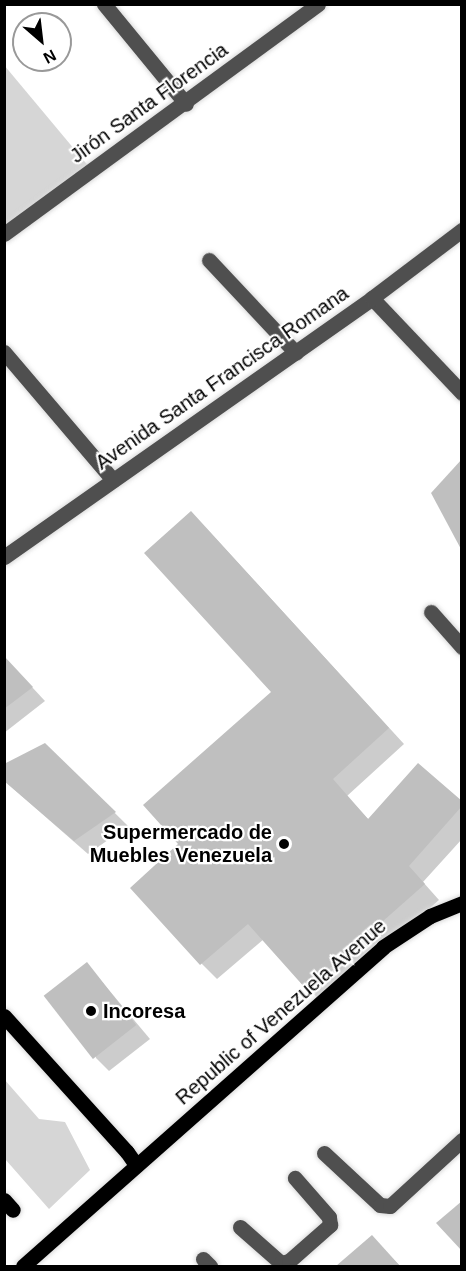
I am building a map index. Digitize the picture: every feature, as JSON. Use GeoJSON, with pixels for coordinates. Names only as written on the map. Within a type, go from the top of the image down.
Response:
{"type":"FeatureCollection","features":[{"type":"Feature","properties":{"kind":"main road","name":"Republic of Venezuela Avenue"},"geometry":{"type":"LineString","coordinates":[[23,1266],[383,947],[430,916],[462,903]]}},
{"type":"Feature","properties":{"kind":"main road"},"geometry":{"type":"LineString","coordinates":[[4,1016],[127,1152],[136,1166]]}},
{"type":"Feature","properties":{"kind":"street"},"geometry":{"type":"LineString","coordinates":[[104,4],[186,104]]}},
{"type":"Feature","properties":{"kind":"street","name":"Jirón Santa Florencia"},"geometry":{"type":"LineString","coordinates":[[4,234],[186,104],[318,4]]}},
{"type":"Feature","properties":{"kind":"street","name":"Avenida Santa Francisca Romana"},"geometry":{"type":"LineString","coordinates":[[4,557],[296,353],[462,230]]}},
{"type":"Feature","properties":{"kind":"street"},"geometry":{"type":"LineString","coordinates":[[209,260],[296,353]]}},
{"type":"Feature","properties":{"kind":"street"},"geometry":{"type":"LineString","coordinates":[[372,298],[462,393]]}},
{"type":"Feature","properties":{"kind":"street"},"geometry":{"type":"LineString","coordinates":[[4,351],[113,480]]}},
{"type":"Feature","properties":{"kind":"street"},"geometry":{"type":"LineString","coordinates":[[430,612],[462,647]]}},
{"type":"Feature","properties":{"kind":"street"},"geometry":{"type":"LineString","coordinates":[[324,1153],[380,1205],[390,1206],[462,1140]]}},
{"type":"Feature","properties":{"kind":"street"},"geometry":{"type":"LineString","coordinates":[[240,1227],[281,1263],[289,1261],[330,1225],[329,1217],[295,1178]]}},
{"type":"Feature","properties":{"kind":"shaded area"},"geometry":{"type":"Polygon","coordinates":[[[4,65],[90,168],[4,230],[4,65]]]}},
{"type":"Feature","properties":{"kind":"shaded area"},"geometry":{"type":"Polygon","coordinates":[[[4,1079],[39,1119],[65,1122],[90,1170],[49,1209],[5,1159],[4,1079]]]}},
{"type":"Feature","properties":{"kind":"building"},"geometry":{"type":"Polygon","coordinates":[[[462,459],[462,551],[431,493],[462,459]]]}},
{"type":"Feature","properties":{"kind":"building"},"geometry":{"type":"Polygon","coordinates":[[[191,511],[389,728],[333,779],[368,819],[418,763],[462,801],[462,806],[409,866],[425,884],[306,989],[248,924],[200,965],[130,888],[178,844],[143,805],[271,692],[144,553],[191,511]]]}},
{"type":"Feature","properties":{"kind":"building"},"geometry":{"type":"Polygon","coordinates":[[[4,656],[33,687],[4,709],[4,656]]]}},
{"type":"Feature","properties":{"kind":"building"},"geometry":{"type":"Polygon","coordinates":[[[45,743],[116,812],[74,841],[4,781],[4,764],[45,743]]]}},
{"type":"Feature","properties":{"kind":"building","name":"Incoresa"},"geometry":{"type":"Polygon","coordinates":[[[87,962],[136,1025],[93,1059],[44,996],[87,962]]]}},
{"type":"Feature","properties":{"kind":"building"},"geometry":{"type":"Polygon","coordinates":[[[462,1201],[462,1251],[436,1223],[462,1201]]]}},
{"type":"Feature","properties":{"kind":"building"},"geometry":{"type":"Polygon","coordinates":[[[372,1235],[400,1266],[336,1266],[372,1235]]]}},
{"type":"Feature","properties":{"kind":"place","name":"Supermercado de Muebles Venezuela"},"geometry":{"type":"Point","coordinates":[284,844]}},
{"type":"Feature","properties":{"kind":"place","name":"Incoresa"},"geometry":{"type":"Point","coordinates":[91,1011]}}]}
